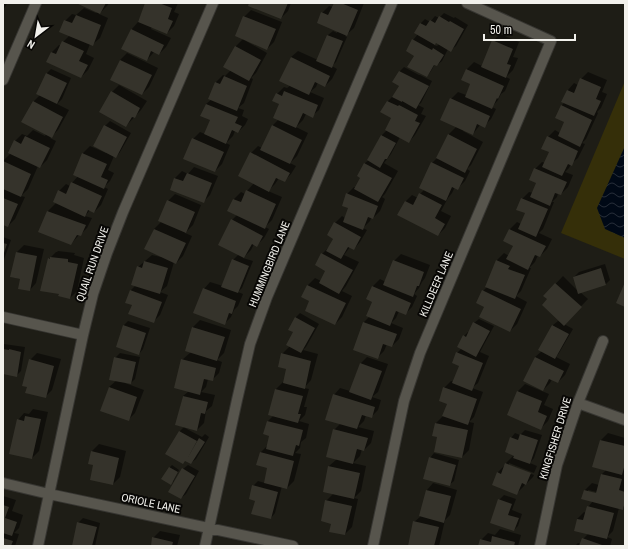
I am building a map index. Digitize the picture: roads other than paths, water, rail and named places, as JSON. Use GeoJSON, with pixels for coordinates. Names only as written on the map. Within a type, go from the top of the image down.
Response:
{"type":"FeatureCollection","features":[{"type":"Feature","properties":{"kind":"street"},"geometry":{"type":"LineString","coordinates":[[3,80],[36,3]]}},
{"type":"Feature","properties":{"kind":"street","name":"QUAIL RUN DRIVE"},"geometry":{"type":"LineString","coordinates":[[38,546],[93,294],[126,204],[212,3]]}},
{"type":"Feature","properties":{"kind":"street","name":"HUMMINGBIRD LANE"},"geometry":{"type":"LineString","coordinates":[[205,546],[250,344],[267,297],[392,3]]}},
{"type":"Feature","properties":{"kind":"street","name":"KILLDEER LANE"},"geometry":{"type":"LineString","coordinates":[[373,546],[404,401],[420,353],[551,41],[467,3]]}},
{"type":"Feature","properties":{"kind":"street"},"geometry":{"type":"LineString","coordinates":[[3,317],[83,335]]}},
{"type":"Feature","properties":{"kind":"street","name":"KINGFISHER DRIVE"},"geometry":{"type":"LineString","coordinates":[[540,546],[557,465],[578,404],[603,341]]}},
{"type":"Feature","properties":{"kind":"street"},"geometry":{"type":"LineString","coordinates":[[578,404],[625,420]]}},
{"type":"Feature","properties":{"kind":"street","name":"ORIOLE LANE"},"geometry":{"type":"LineString","coordinates":[[3,483],[294,546]]}},
{"type":"Feature","properties":{"kind":"water"},"geometry":{"type":"Polygon","coordinates":[[[625,146],[625,238],[605,229],[597,208],[625,146]]]}}]}
